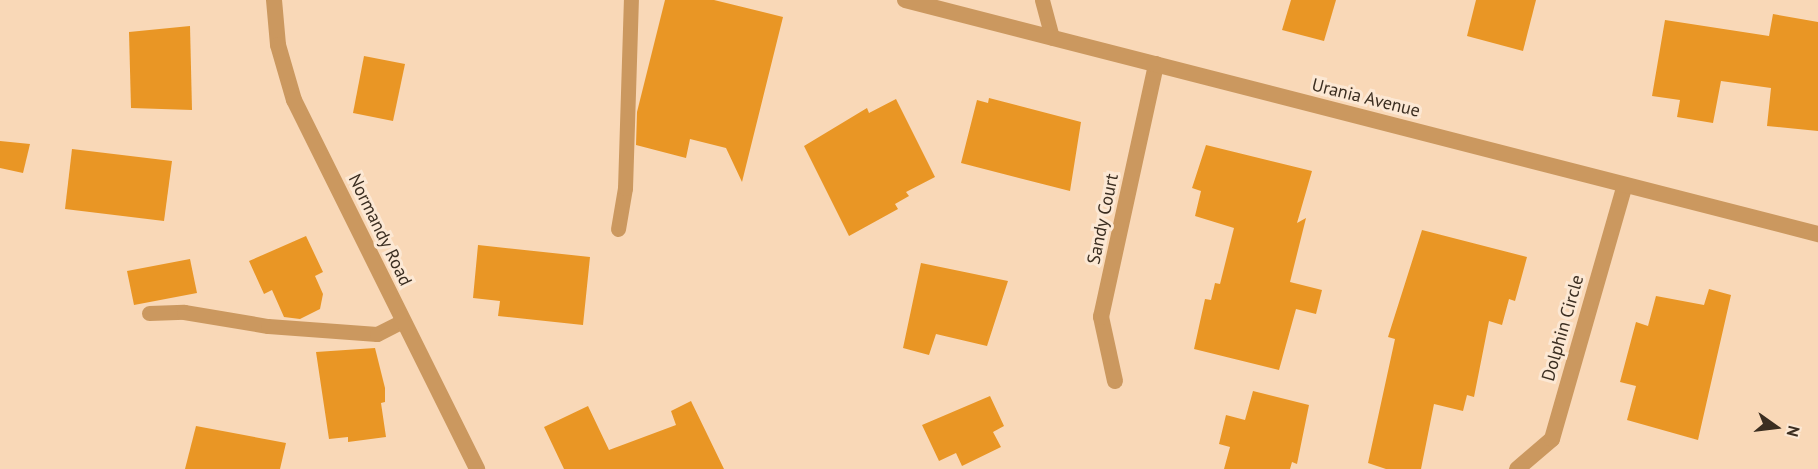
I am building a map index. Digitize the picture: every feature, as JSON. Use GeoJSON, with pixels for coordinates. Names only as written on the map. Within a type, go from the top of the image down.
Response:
{"type":"FeatureCollection","features":[{"type":"Feature","properties":{"kind":"street","name":"Normandy Road"},"geometry":{"type":"LineString","coordinates":[[274,0],[278,45],[294,100],[477,469]]}},
{"type":"Feature","properties":{"kind":"street","name":"Urania Avenue"},"geometry":{"type":"LineString","coordinates":[[905,0],[1818,234]]}},
{"type":"Feature","properties":{"kind":"street","name":"Sandy Court"},"geometry":{"type":"LineString","coordinates":[[1115,381],[1101,317],[1156,64]]}},
{"type":"Feature","properties":{"kind":"street","name":"Dolphin Circle"},"geometry":{"type":"LineString","coordinates":[[1517,469],[1552,439],[1626,185]]}},
{"type":"Feature","properties":{"kind":"lane"},"geometry":{"type":"LineString","coordinates":[[618,229],[625,188],[631,0]]}},
{"type":"Feature","properties":{"kind":"lane"},"geometry":{"type":"LineString","coordinates":[[1042,0],[1052,38]]}},
{"type":"Feature","properties":{"kind":"lane"},"geometry":{"type":"LineString","coordinates":[[148,313],[184,312],[268,326],[376,334],[403,321]]}},
{"type":"Feature","properties":{"kind":"building"},"geometry":{"type":"Polygon","coordinates":[[[665,0],[714,0],[783,17],[742,182],[726,148],[690,139],[686,158],[636,145],[637,112],[665,0]]]}},
{"type":"Feature","properties":{"kind":"building"},"geometry":{"type":"Polygon","coordinates":[[[1291,0],[1336,0],[1324,41],[1282,30],[1291,0]]]}},
{"type":"Feature","properties":{"kind":"building"},"geometry":{"type":"Polygon","coordinates":[[[1476,0],[1536,0],[1523,51],[1467,36],[1476,0]]]}},
{"type":"Feature","properties":{"kind":"building"},"geometry":{"type":"Polygon","coordinates":[[[1773,14],[1818,22],[1818,131],[1767,126],[1771,88],[1721,81],[1713,123],[1677,117],[1680,100],[1652,96],[1665,20],[1769,36],[1773,14]]]}},
{"type":"Feature","properties":{"kind":"building"},"geometry":{"type":"Polygon","coordinates":[[[190,26],[192,110],[131,108],[129,32],[190,26]]]}},
{"type":"Feature","properties":{"kind":"building"},"geometry":{"type":"Polygon","coordinates":[[[364,56],[405,64],[393,121],[353,113],[364,56]]]}},
{"type":"Feature","properties":{"kind":"building"},"geometry":{"type":"Polygon","coordinates":[[[989,98],[1081,122],[1070,191],[961,163],[977,100],[988,103],[989,98]]]}},
{"type":"Feature","properties":{"kind":"building"},"geometry":{"type":"Polygon","coordinates":[[[896,99],[935,177],[906,192],[909,196],[895,204],[898,209],[849,236],[804,146],[867,108],[869,113],[896,99]]]}},
{"type":"Feature","properties":{"kind":"building"},"geometry":{"type":"Polygon","coordinates":[[[0,141],[30,144],[23,173],[0,168],[0,141]]]}},
{"type":"Feature","properties":{"kind":"building"},"geometry":{"type":"Polygon","coordinates":[[[1206,145],[1312,171],[1297,223],[1306,218],[1290,282],[1322,290],[1316,314],[1296,309],[1279,370],[1194,349],[1205,299],[1211,300],[1215,283],[1220,284],[1234,228],[1195,216],[1201,191],[1192,188],[1206,145]]]}},
{"type":"Feature","properties":{"kind":"building"},"geometry":{"type":"Polygon","coordinates":[[[72,149],[172,161],[164,221],[65,209],[72,149]]]}},
{"type":"Feature","properties":{"kind":"building"},"geometry":{"type":"Polygon","coordinates":[[[1422,230],[1527,257],[1515,301],[1509,299],[1502,325],[1489,321],[1474,397],[1467,395],[1463,411],[1434,404],[1421,469],[1386,469],[1368,463],[1395,339],[1388,337],[1422,230]]]}},
{"type":"Feature","properties":{"kind":"building"},"geometry":{"type":"Polygon","coordinates":[[[306,236],[323,272],[315,276],[323,294],[320,309],[300,319],[284,317],[272,290],[264,294],[249,261],[306,236]]]}},
{"type":"Feature","properties":{"kind":"building"},"geometry":{"type":"Polygon","coordinates":[[[478,245],[590,257],[583,325],[498,316],[500,301],[473,298],[478,245]]]}},
{"type":"Feature","properties":{"kind":"building"},"geometry":{"type":"Polygon","coordinates":[[[190,259],[197,293],[134,305],[127,271],[190,259]]]}},
{"type":"Feature","properties":{"kind":"building"},"geometry":{"type":"Polygon","coordinates":[[[921,263],[1008,281],[987,346],[936,334],[929,355],[903,348],[921,263]]]}},
{"type":"Feature","properties":{"kind":"building"},"geometry":{"type":"Polygon","coordinates":[[[1709,289],[1731,295],[1698,440],[1627,420],[1636,386],[1620,382],[1636,322],[1648,326],[1656,296],[1704,305],[1709,289]]]}},
{"type":"Feature","properties":{"kind":"building"},"geometry":{"type":"Polygon","coordinates":[[[375,348],[385,388],[385,402],[381,403],[386,437],[348,442],[348,437],[329,439],[316,352],[375,348]]]}},
{"type":"Feature","properties":{"kind":"building"},"geometry":{"type":"Polygon","coordinates":[[[1253,391],[1309,405],[1297,464],[1292,462],[1290,469],[1224,469],[1230,447],[1219,444],[1226,415],[1245,420],[1253,391]]]}},
{"type":"Feature","properties":{"kind":"building"},"geometry":{"type":"Polygon","coordinates":[[[990,396],[1004,426],[993,432],[1001,447],[962,466],[956,453],[939,461],[922,425],[990,396]]]}},
{"type":"Feature","properties":{"kind":"building"},"geometry":{"type":"Polygon","coordinates":[[[691,401],[724,469],[564,469],[544,427],[588,406],[609,450],[676,425],[671,411],[691,401]]]}},
{"type":"Feature","properties":{"kind":"building"},"geometry":{"type":"Polygon","coordinates":[[[196,426],[286,443],[280,469],[185,469],[196,426]]]}}]}
